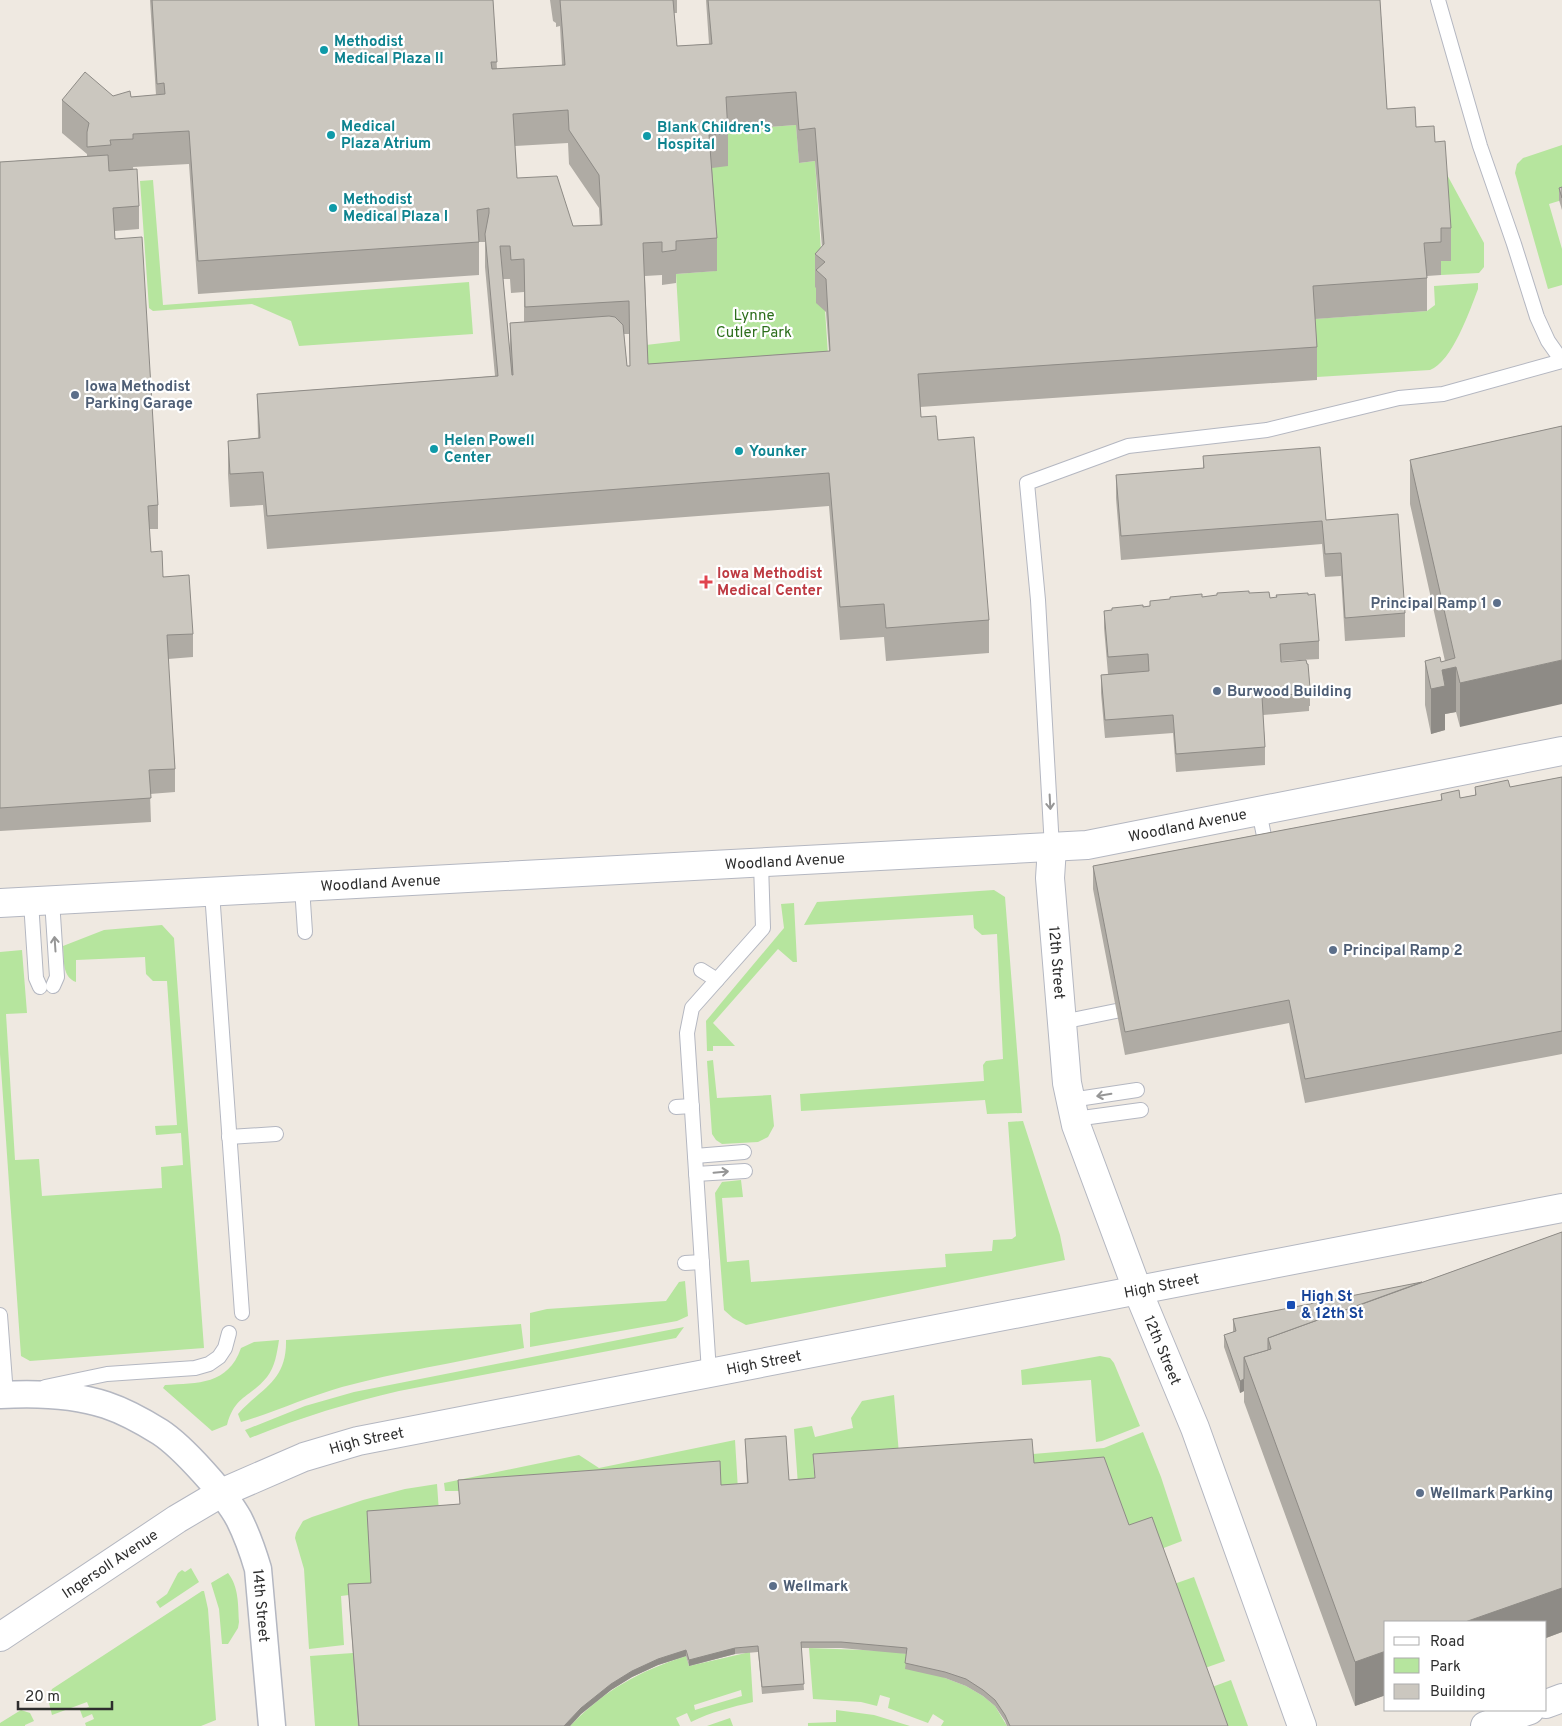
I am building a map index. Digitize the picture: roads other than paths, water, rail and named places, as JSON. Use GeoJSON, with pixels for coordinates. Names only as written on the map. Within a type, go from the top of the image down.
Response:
{"type":"FeatureCollection","features":[{"type":"Feature","properties":{"kind":"street","name":"Woodland Avenue"},"geometry":{"type":"LineString","coordinates":[[0,904],[1087,845],[1562,751]]}},
{"type":"Feature","properties":{"kind":"street","name":"12th Street"},"geometry":{"type":"LineString","coordinates":[[1052,848],[1050,878],[1067,1083],[1073,1110],[1137,1289],[1195,1428],[1302,1726]]}},
{"type":"Feature","properties":{"kind":"street","name":"High Street"},"geometry":{"type":"LineString","coordinates":[[221,1494],[304,1458],[358,1441],[1562,1208]]}},
{"type":"Feature","properties":{"kind":"street"},"geometry":{"type":"LineString","coordinates":[[3,1395],[43,1395],[76,1398],[106,1405],[136,1418],[162,1433],[181,1450],[221,1494]]}},
{"type":"Feature","properties":{"kind":"street","name":"Ingersoll Avenue"},"geometry":{"type":"LineString","coordinates":[[0,1637],[177,1519],[221,1494]]}},
{"type":"Feature","properties":{"kind":"street","name":"14th Street"},"geometry":{"type":"LineString","coordinates":[[221,1494],[239,1518],[252,1548],[258,1569],[272,1726]]}},
{"type":"Feature","properties":{"kind":"street"},"geometry":{"type":"LineString","coordinates":[[1547,1704],[1562,1698]]}},
{"type":"Feature","properties":{"kind":"street"},"geometry":{"type":"LineString","coordinates":[[1485,1726],[1527,1711]]}},
{"type":"Feature","properties":{"kind":"lane"},"geometry":{"type":"LineString","coordinates":[[1052,848],[1038,600],[1027,483],[1128,446],[1267,430],[1399,398],[1444,394],[1562,361],[1548,341],[1537,317],[1480,146],[1438,0]]}},
{"type":"Feature","properties":{"kind":"lane"},"geometry":{"type":"LineString","coordinates":[[1259,811],[1268,856]]}},
{"type":"Feature","properties":{"kind":"lane"},"geometry":{"type":"LineString","coordinates":[[710,1372],[687,1033],[692,1008],[763,928],[761,863]]}},
{"type":"Feature","properties":{"kind":"lane"},"geometry":{"type":"LineString","coordinates":[[302,887],[305,932]]}},
{"type":"Feature","properties":{"kind":"lane"},"geometry":{"type":"LineString","coordinates":[[212,892],[242,1313]]}},
{"type":"Feature","properties":{"kind":"lane"},"geometry":{"type":"LineString","coordinates":[[42,901],[57,976],[47,987],[36,978],[42,901]]}},
{"type":"Feature","properties":{"kind":"lane"},"geometry":{"type":"LineString","coordinates":[[700,970],[716,980]]}},
{"type":"Feature","properties":{"kind":"lane"},"geometry":{"type":"LineString","coordinates":[[1062,1022],[1116,1011]]}},
{"type":"Feature","properties":{"kind":"lane"},"geometry":{"type":"LineString","coordinates":[[1073,1110],[1137,1090]]}},
{"type":"Feature","properties":{"kind":"lane"},"geometry":{"type":"LineString","coordinates":[[676,1107],[692,1106]]}},
{"type":"Feature","properties":{"kind":"lane"},"geometry":{"type":"LineString","coordinates":[[1073,1110],[1141,1110]]}},
{"type":"Feature","properties":{"kind":"lane"},"geometry":{"type":"LineString","coordinates":[[229,1137],[276,1134]]}},
{"type":"Feature","properties":{"kind":"lane"},"geometry":{"type":"LineString","coordinates":[[695,1156],[744,1152]]}},
{"type":"Feature","properties":{"kind":"lane"},"geometry":{"type":"LineString","coordinates":[[696,1174],[745,1170]]}},
{"type":"Feature","properties":{"kind":"lane"},"geometry":{"type":"LineString","coordinates":[[685,1263],[702,1262]]}},
{"type":"Feature","properties":{"kind":"lane"},"geometry":{"type":"LineString","coordinates":[[0,1315],[3,1395],[107,1374],[195,1368],[210,1364],[219,1357],[225,1348],[229,1333]]}},
{"type":"Feature","properties":{"kind":"place","name":"Methodist Medical Plaza II"},"geometry":{"type":"Point","coordinates":[324,50]}},
{"type":"Feature","properties":{"kind":"place","name":"Medical Plaza Atrium"},"geometry":{"type":"Point","coordinates":[331,135]}},
{"type":"Feature","properties":{"kind":"place","name":"Blank Children's Hospital"},"geometry":{"type":"Point","coordinates":[647,136]}},
{"type":"Feature","properties":{"kind":"place","name":"Methodist Medical Plaza I"},"geometry":{"type":"Point","coordinates":[333,208]}},
{"type":"Feature","properties":{"kind":"place","name":"Iowa Methodist Parking Garage"},"geometry":{"type":"Point","coordinates":[75,395]}},
{"type":"Feature","properties":{"kind":"place","name":"Helen Powell Center"},"geometry":{"type":"Point","coordinates":[434,449]}},
{"type":"Feature","properties":{"kind":"place","name":"Younker"},"geometry":{"type":"Point","coordinates":[739,451]}},
{"type":"Feature","properties":{"kind":"place","name":"Iowa Methodist Medical Center"},"geometry":{"type":"Point","coordinates":[706,582]}},
{"type":"Feature","properties":{"kind":"place","name":"Principal Ramp 1"},"geometry":{"type":"Point","coordinates":[1497,603]}},
{"type":"Feature","properties":{"kind":"place","name":"Burwood Building"},"geometry":{"type":"Point","coordinates":[1217,691]}},
{"type":"Feature","properties":{"kind":"place","name":"Principal Ramp 2"},"geometry":{"type":"Point","coordinates":[1333,950]}},
{"type":"Feature","properties":{"kind":"place","name":"High St & 12th St"},"geometry":{"type":"Point","coordinates":[1291,1305]}},
{"type":"Feature","properties":{"kind":"place","name":"Wellmark Parking"},"geometry":{"type":"Point","coordinates":[1420,1493]}},
{"type":"Feature","properties":{"kind":"place","name":"Wellmark"},"geometry":{"type":"Point","coordinates":[773,1586]}},
{"type":"Feature","properties":{"kind":"park label","name":"Lynne Cutler Park"},"geometry":{"type":"Point","coordinates":[754,324]}}]}
